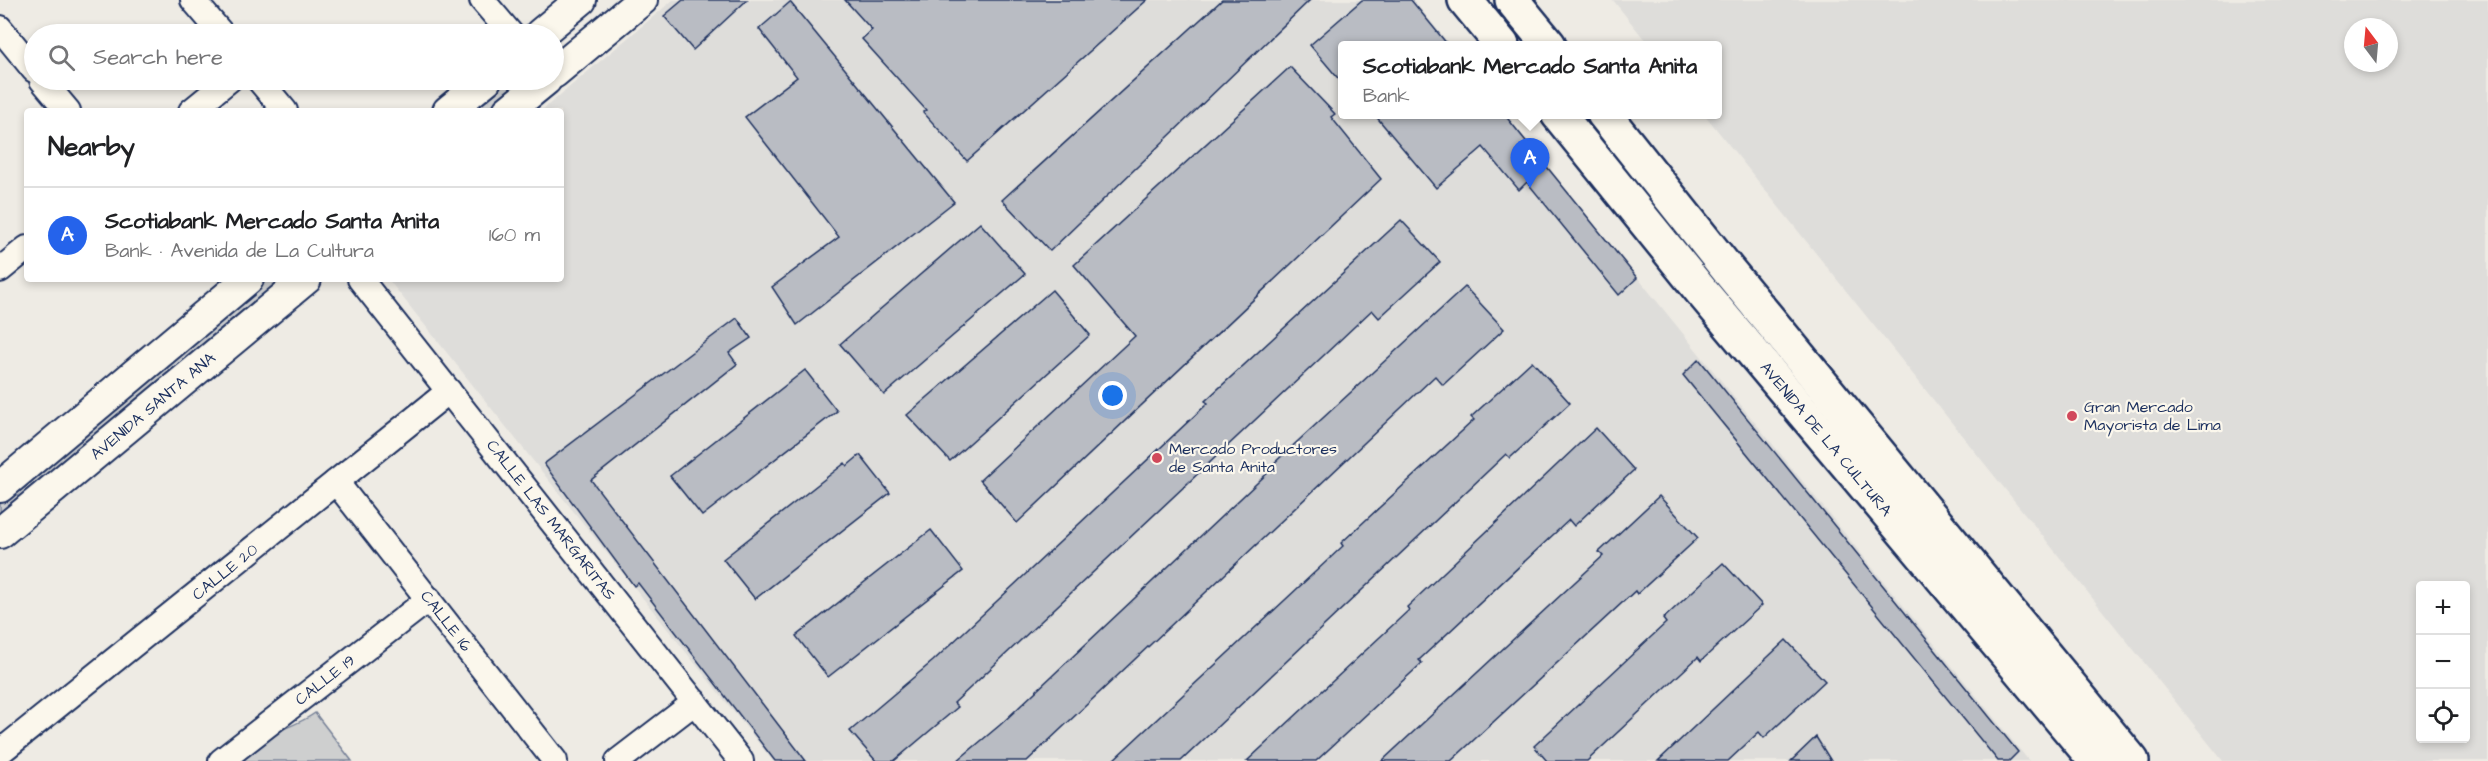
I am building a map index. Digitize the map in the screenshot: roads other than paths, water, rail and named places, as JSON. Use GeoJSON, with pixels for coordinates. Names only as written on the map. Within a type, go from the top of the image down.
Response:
{"type":"FeatureCollection","features":[{"type":"Feature","properties":{"kind":"main road"},"geometry":{"type":"LineString","coordinates":[[1465,0],[1499,41]]}},
{"type":"Feature","properties":{"kind":"main road"},"geometry":{"type":"LineString","coordinates":[[1512,0],[1546,41]]}},
{"type":"Feature","properties":{"kind":"main road","name":"AVENIDA DE LA CULTURA"},"geometry":{"type":"LineString","coordinates":[[1562,119],[1702,292],[2096,761]]}},
{"type":"Feature","properties":{"kind":"main road","name":"AVENIDA DE LA CULTURA"},"geometry":{"type":"LineString","coordinates":[[1608,119],[1728,270],[2132,761]]}},
{"type":"Feature","properties":{"kind":"street"},"geometry":{"type":"LineString","coordinates":[[193,0],[213,24]]}},
{"type":"Feature","properties":{"kind":"street"},"geometry":{"type":"LineString","coordinates":[[482,0],[502,24]]}},
{"type":"Feature","properties":{"kind":"street"},"geometry":{"type":"LineString","coordinates":[[552,24],[581,0]]}},
{"type":"Feature","properties":{"kind":"street"},"geometry":{"type":"LineString","coordinates":[[564,65],[642,0]]}},
{"type":"Feature","properties":{"kind":"street"},"geometry":{"type":"LineString","coordinates":[[5,44],[24,61]]}},
{"type":"Feature","properties":{"kind":"street"},"geometry":{"type":"LineString","coordinates":[[50,90],[65,108]]}},
{"type":"Feature","properties":{"kind":"street"},"geometry":{"type":"LineString","coordinates":[[195,108],[217,90]]}},
{"type":"Feature","properties":{"kind":"street"},"geometry":{"type":"LineString","coordinates":[[267,90],[282,108]]}},
{"type":"Feature","properties":{"kind":"street"},"geometry":{"type":"LineString","coordinates":[[452,108],[474,90]]}},
{"type":"Feature","properties":{"kind":"street"},"geometry":{"type":"LineString","coordinates":[[512,108],[534,90]]}},
{"type":"Feature","properties":{"kind":"street"},"geometry":{"type":"LineString","coordinates":[[0,270],[24,250]]}},
{"type":"Feature","properties":{"kind":"street"},"geometry":{"type":"LineString","coordinates":[[0,487],[244,282]]}},
{"type":"Feature","properties":{"kind":"street","name":"AVENIDA SANTA ANA"},"geometry":{"type":"LineString","coordinates":[[0,533],[302,282]]}},
{"type":"Feature","properties":{"kind":"street","name":"CALLE LAS MARGARITAS"},"geometry":{"type":"LineString","coordinates":[[362,282],[741,761]]}},
{"type":"Feature","properties":{"kind":"street","name":"CALLE 20"},"geometry":{"type":"LineString","coordinates":[[0,752],[449,392]]}},
{"type":"Feature","properties":{"kind":"street","name":"CALLE 16"},"geometry":{"type":"LineString","coordinates":[[336,482],[555,761]]}},
{"type":"Feature","properties":{"kind":"street","name":"CALLE 19"},"geometry":{"type":"LineString","coordinates":[[221,761],[429,600]]}},
{"type":"Feature","properties":{"kind":"street"},"geometry":{"type":"LineString","coordinates":[[618,761],[695,702]]}},
{"type":"Feature","properties":{"kind":"place","name":"Scotiabank Mercado Santa Anita"},"geometry":{"type":"Point","coordinates":[1530,188]}},
{"type":"Feature","properties":{"kind":"place","name":"Gran Mercado Mayorista de Lima"},"geometry":{"type":"Point","coordinates":[2072,416]}},
{"type":"Feature","properties":{"kind":"place","name":"Mercado Productores de Santa Anita"},"geometry":{"type":"Point","coordinates":[1157,458]}}]}
